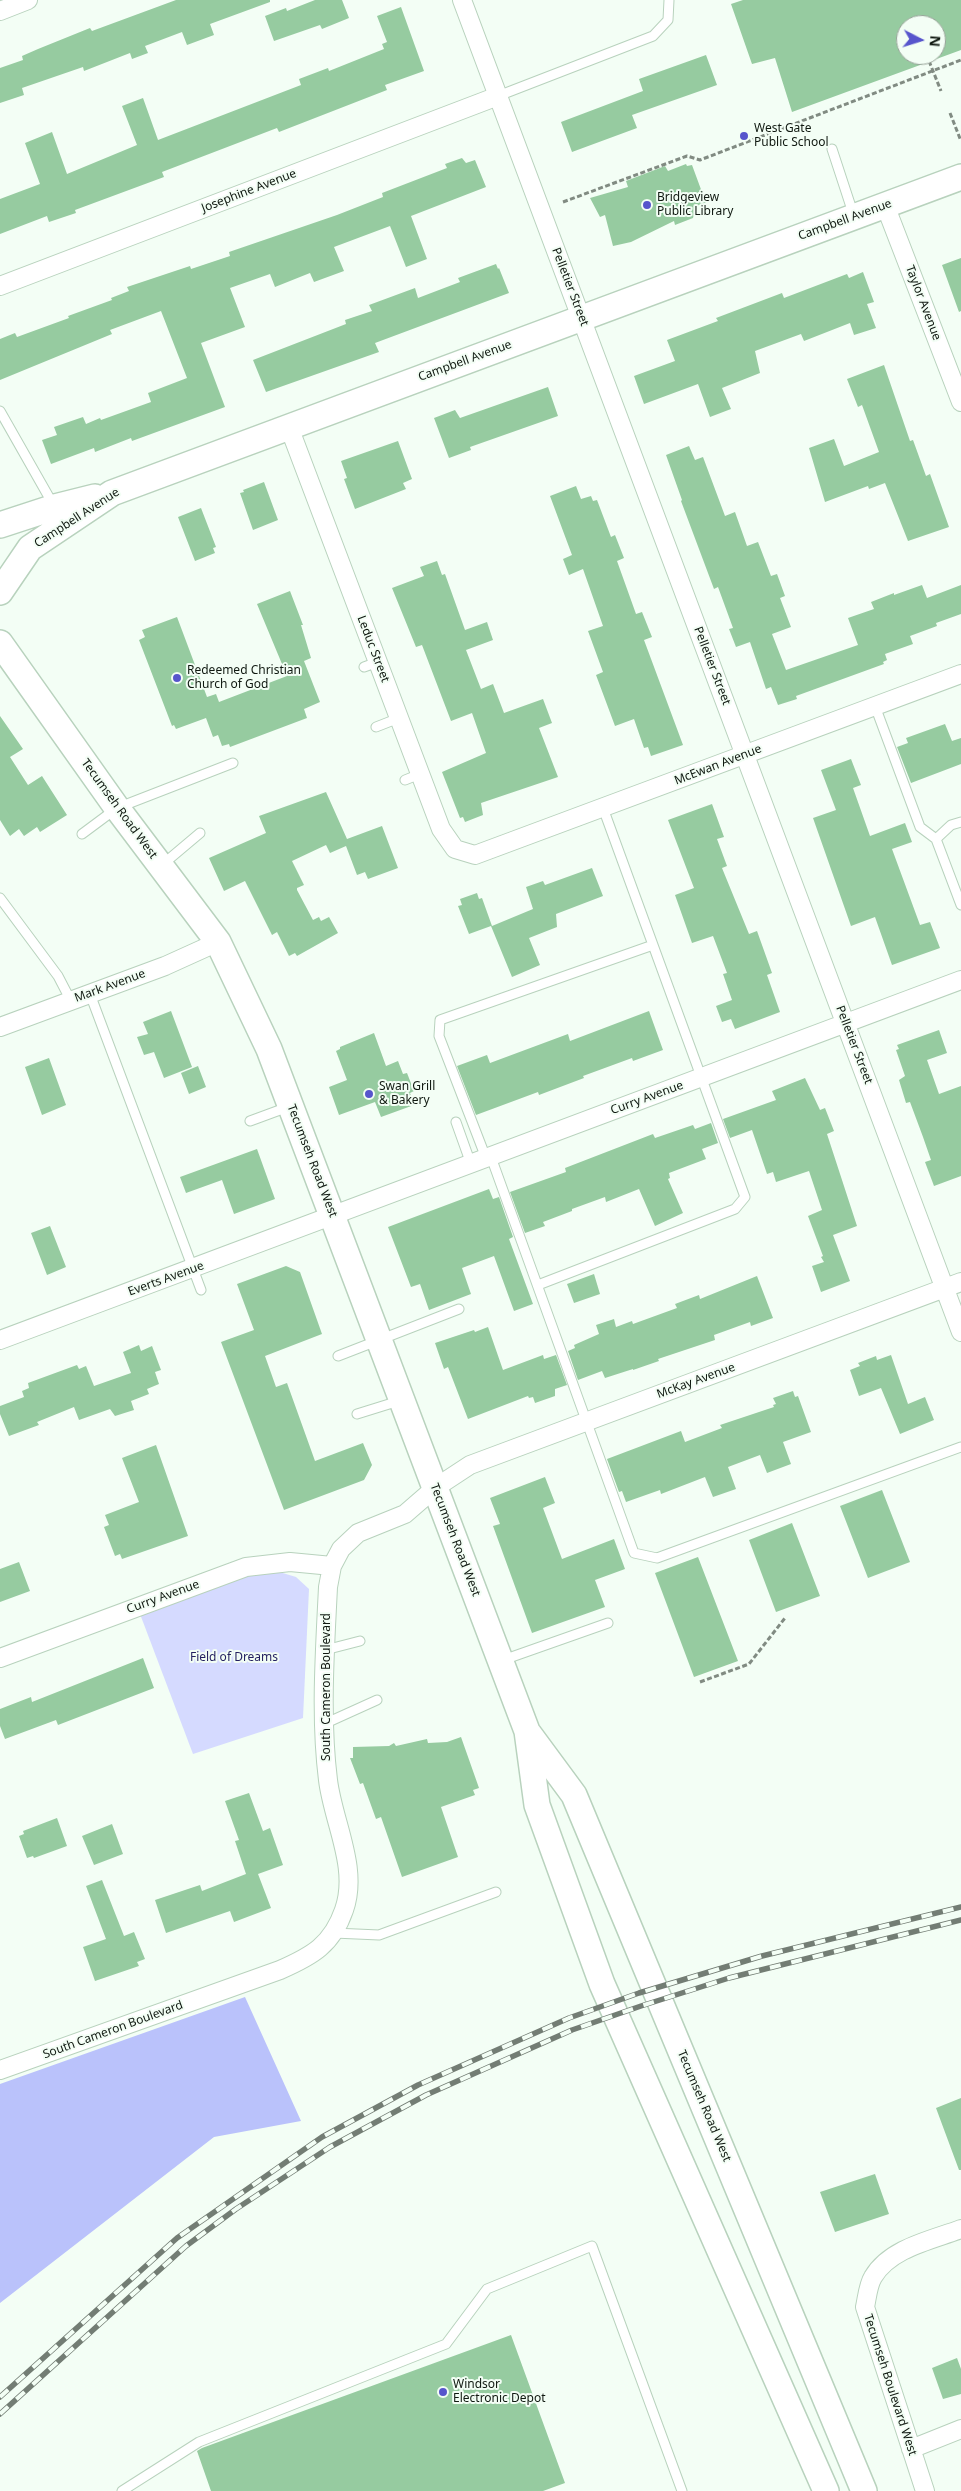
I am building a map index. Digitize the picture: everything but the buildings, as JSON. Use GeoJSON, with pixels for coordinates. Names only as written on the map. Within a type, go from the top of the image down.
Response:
{"type":"FeatureCollection","features":[{"type":"Feature","properties":{"kind":"main road","name":"Campbell Avenue"},"geometry":{"type":"LineString","coordinates":[[0,592],[30,548],[112,493],[961,177]]}},
{"type":"Feature","properties":{"kind":"main road"},"geometry":{"type":"LineString","coordinates":[[0,525],[55,507],[112,493]]}},
{"type":"Feature","properties":{"kind":"main road","name":"Tecumseh Road West"},"geometry":{"type":"LineString","coordinates":[[0,643],[117,808],[218,942],[269,1049],[527,1731],[537,1805],[602,1984],[826,2491]]}},
{"type":"Feature","properties":{"kind":"main road","name":"Tecumseh Road West"},"geometry":{"type":"LineString","coordinates":[[527,1731],[574,1794],[864,2491]]}},
{"type":"Feature","properties":{"kind":"street"},"geometry":{"type":"LineString","coordinates":[[0,11],[28,0]]}},
{"type":"Feature","properties":{"kind":"street","name":"Pelletier Street"},"geometry":{"type":"LineString","coordinates":[[462,0],[846,1024],[953,1285],[961,1332]]}},
{"type":"Feature","properties":{"kind":"street","name":"Josephine Avenue"},"geometry":{"type":"LineString","coordinates":[[0,286],[498,96]]}},
{"type":"Feature","properties":{"kind":"street","name":"Taylor Avenue"},"geometry":{"type":"LineString","coordinates":[[885,205],[961,402]]}},
{"type":"Feature","properties":{"kind":"street","name":"Leduc Street"},"geometry":{"type":"LineString","coordinates":[[289,427],[371,665],[399,718],[413,777],[441,829],[456,849],[475,855]]}},
{"type":"Feature","properties":{"kind":"street","name":"McEwan Avenue"},"geometry":{"type":"LineString","coordinates":[[475,855],[961,674]]}},
{"type":"Feature","properties":{"kind":"street","name":"Mark Avenue"},"geometry":{"type":"LineString","coordinates":[[0,1027],[165,966],[218,942]]}},
{"type":"Feature","properties":{"kind":"street","name":"Curry Avenue"},"geometry":{"type":"LineString","coordinates":[[332,1216],[961,980]]}},
{"type":"Feature","properties":{"kind":"street","name":"Everts Avenue"},"geometry":{"type":"LineString","coordinates":[[0,1340],[332,1216]]}},
{"type":"Feature","properties":{"kind":"street","name":"McKay Avenue"},"geometry":{"type":"LineString","coordinates":[[435,1488],[470,1465],[953,1285]]}},
{"type":"Feature","properties":{"kind":"street","name":"South Cameron Boulevard"},"geometry":{"type":"LineString","coordinates":[[0,2070],[280,1970],[314,1955],[334,1933],[345,1909],[348,1874],[328,1781],[324,1724],[328,1587],[332,1566],[341,1549],[358,1533],[405,1514],[435,1488]]}},
{"type":"Feature","properties":{"kind":"street","name":"Curry Avenue"},"geometry":{"type":"LineString","coordinates":[[0,1658],[246,1567],[290,1562],[332,1566]]}},
{"type":"Feature","properties":{"kind":"street","name":"Tecumseh Boulevard West"},"geometry":{"type":"LineString","coordinates":[[925,2491],[865,2307],[872,2278],[883,2262],[911,2247],[961,2229]]}},
{"type":"Feature","properties":{"kind":"street"},"geometry":{"type":"LineString","coordinates":[[911,2448],[961,2430]]}},
{"type":"Feature","properties":{"kind":"lane"},"geometry":{"type":"LineString","coordinates":[[498,96],[653,36],[668,20],[669,0]]}},
{"type":"Feature","properties":{"kind":"lane"},"geometry":{"type":"LineString","coordinates":[[832,149],[854,217]]}},
{"type":"Feature","properties":{"kind":"lane"},"geometry":{"type":"LineString","coordinates":[[0,411],[55,507]]}},
{"type":"Feature","properties":{"kind":"lane"},"geometry":{"type":"LineString","coordinates":[[875,706],[920,827],[936,839],[961,905]]}},
{"type":"Feature","properties":{"kind":"lane"},"geometry":{"type":"LineString","coordinates":[[376,727],[399,718]]}},
{"type":"Feature","properties":{"kind":"lane"},"geometry":{"type":"LineString","coordinates":[[82,834],[117,808],[233,763]]}},
{"type":"Feature","properties":{"kind":"lane"},"geometry":{"type":"LineString","coordinates":[[538,1285],[735,1209],[745,1197],[603,808]]}},
{"type":"Feature","properties":{"kind":"lane"},"geometry":{"type":"LineString","coordinates":[[936,839],[951,825],[961,822]]}},
{"type":"Feature","properties":{"kind":"lane"},"geometry":{"type":"LineString","coordinates":[[161,866],[200,833]]}},
{"type":"Feature","properties":{"kind":"lane"},"geometry":{"type":"LineString","coordinates":[[0,898],[58,976],[70,1001]]}},
{"type":"Feature","properties":{"kind":"lane"},"geometry":{"type":"LineString","coordinates":[[653,945],[440,1020],[440,1036],[483,1159],[538,1285],[634,1552],[658,1558],[961,1447]]}},
{"type":"Feature","properties":{"kind":"lane"},"geometry":{"type":"LineString","coordinates":[[90,994],[201,1290]]}},
{"type":"Feature","properties":{"kind":"lane"},"geometry":{"type":"LineString","coordinates":[[250,1121],[291,1106]]}},
{"type":"Feature","properties":{"kind":"lane"},"geometry":{"type":"LineString","coordinates":[[456,1122],[483,1159]]}},
{"type":"Feature","properties":{"kind":"lane"},"geometry":{"type":"LineString","coordinates":[[338,1356],[378,1338],[459,1309]]}},
{"type":"Feature","properties":{"kind":"lane"},"geometry":{"type":"LineString","coordinates":[[357,1414],[402,1400]]}},
{"type":"Feature","properties":{"kind":"lane"},"geometry":{"type":"LineString","coordinates":[[500,1661],[608,1623]]}},
{"type":"Feature","properties":{"kind":"lane"},"geometry":{"type":"LineString","coordinates":[[325,1650],[360,1642]]}},
{"type":"Feature","properties":{"kind":"lane"},"geometry":{"type":"LineString","coordinates":[[324,1724],[377,1700]]}},
{"type":"Feature","properties":{"kind":"lane"},"geometry":{"type":"LineString","coordinates":[[334,1933],[379,1935],[496,1892]]}},
{"type":"Feature","properties":{"kind":"lane"},"geometry":{"type":"LineString","coordinates":[[122,2491],[199,2442],[446,2344],[487,2289],[592,2246],[682,2491]]}},
{"type":"Feature","properties":{"kind":"path"},"geometry":{"type":"LineString","coordinates":[[563,202],[687,156],[700,160],[961,60]]}},
{"type":"Feature","properties":{"kind":"path"},"geometry":{"type":"LineString","coordinates":[[930,65],[942,91]]}},
{"type":"Feature","properties":{"kind":"path"},"geometry":{"type":"LineString","coordinates":[[950,113],[961,141]]}},
{"type":"Feature","properties":{"kind":"path"},"geometry":{"type":"LineString","coordinates":[[700,1682],[749,1664],[785,1618]]}},
{"type":"Feature","properties":{"kind":"green space","name":"Field of Dreams"},"geometry":{"type":"Polygon","coordinates":[[[276,1571],[296,1577],[309,1589],[303,1718],[193,1754],[140,1614],[240,1577],[276,1571]]]}},
{"type":"Feature","properties":{"kind":"shaded area"},"geometry":{"type":"Polygon","coordinates":[[[245,1997],[301,2121],[214,2137],[0,2303],[0,2084],[245,1997]]]}},
{"type":"Feature","properties":{"kind":"railway"},"geometry":{"type":"LineString","coordinates":[[0,2397],[177,2238],[322,2137],[418,2085],[569,2018],[639,1993],[762,1956],[961,1907]]}},
{"type":"Feature","properties":{"kind":"railway"},"geometry":{"type":"LineString","coordinates":[[0,2414],[186,2246],[236,2209],[330,2147],[426,2095],[572,2030],[641,2006],[729,1978],[961,1920]]}},
{"type":"Feature","properties":{"kind":"place","name":"West Gate Public School"},"geometry":{"type":"Point","coordinates":[744,136]}},
{"type":"Feature","properties":{"kind":"place","name":"Bridgeview Public Library"},"geometry":{"type":"Point","coordinates":[647,205]}},
{"type":"Feature","properties":{"kind":"place","name":"Redeemed Christian Church of God"},"geometry":{"type":"Point","coordinates":[177,678]}},
{"type":"Feature","properties":{"kind":"place","name":"Swan Grill & Bakery"},"geometry":{"type":"Point","coordinates":[369,1094]}},
{"type":"Feature","properties":{"kind":"place","name":"Windsor Electronic Depot"},"geometry":{"type":"Point","coordinates":[443,2392]}}]}
